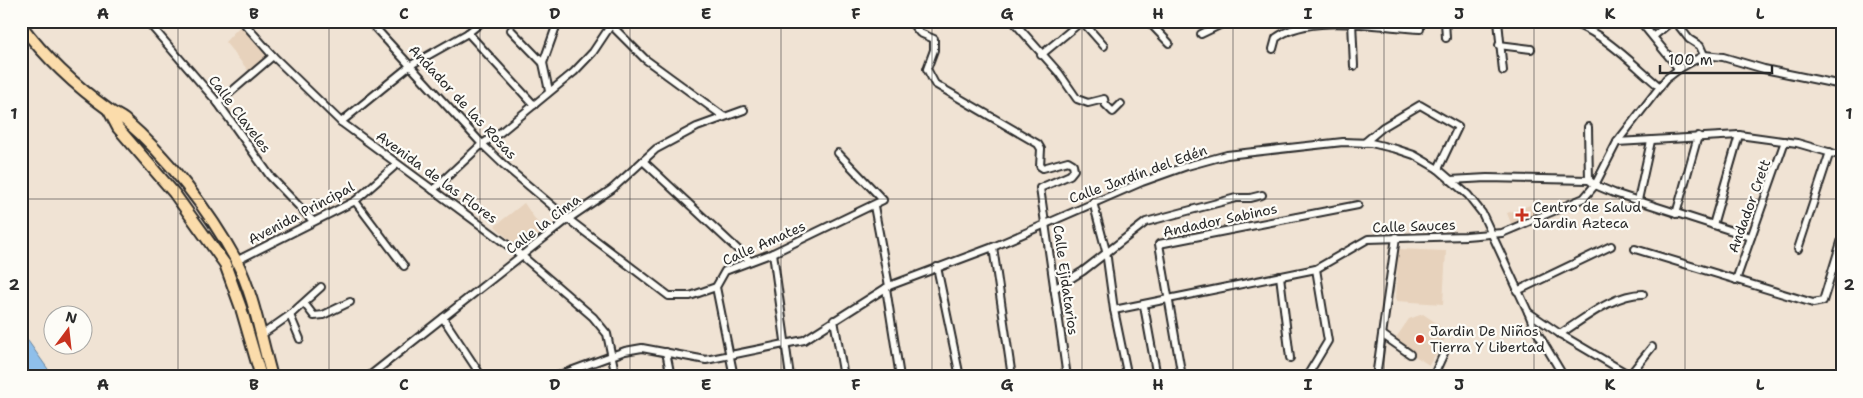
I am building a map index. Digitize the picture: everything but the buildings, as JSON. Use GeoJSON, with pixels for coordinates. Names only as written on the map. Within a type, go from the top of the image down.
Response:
{"type":"FeatureCollection","features":[{"type":"Feature","properties":{"kind":"main road"},"geometry":{"type":"LineString","coordinates":[[21,26],[55,64],[108,110],[124,119],[159,154],[211,220],[236,261],[251,302],[272,377]]}},
{"type":"Feature","properties":{"kind":"main road"},"geometry":{"type":"LineString","coordinates":[[108,110],[118,128],[174,193],[225,264],[241,308],[261,377]]}},
{"type":"Feature","properties":{"kind":"street","name":"Calle Claveles"},"geometry":{"type":"LineString","coordinates":[[147,21],[218,103],[270,176],[313,221]]}},
{"type":"Feature","properties":{"kind":"street","name":"Avenida de las Flores"},"geometry":{"type":"LineString","coordinates":[[242,21],[273,56],[341,122],[521,255],[594,317],[607,334],[616,377]]}},
{"type":"Feature","properties":{"kind":"street","name":"Andador de las Rosas"},"geometry":{"type":"LineString","coordinates":[[369,21],[411,64],[482,144],[568,218],[668,296],[680,298],[716,287]]}},
{"type":"Feature","properties":{"kind":"street"},"geometry":{"type":"LineString","coordinates":[[341,122],[411,64],[468,33],[483,21]]}},
{"type":"Feature","properties":{"kind":"street"},"geometry":{"type":"LineString","coordinates":[[549,91],[543,63],[558,21]]}},
{"type":"Feature","properties":{"kind":"street","name":"Calle Ejidatarios"},"geometry":{"type":"LineString","coordinates":[[910,21],[920,33],[934,39],[934,50],[926,69],[935,84],[983,110],[1038,144],[1041,149],[1040,166],[1043,168],[1068,162],[1073,164],[1074,170],[1070,175],[1040,188],[1067,377]]}},
{"type":"Feature","properties":{"kind":"street"},"geometry":{"type":"LineString","coordinates":[[1013,21],[1041,55],[1059,73],[1077,99],[1088,103],[1105,102],[1111,111],[1121,104]]}},
{"type":"Feature","properties":{"kind":"street"},"geometry":{"type":"LineString","coordinates":[[1041,55],[1082,21],[1104,46]]}},
{"type":"Feature","properties":{"kind":"street"},"geometry":{"type":"LineString","coordinates":[[1148,21],[1169,42]]}},
{"type":"Feature","properties":{"kind":"street"},"geometry":{"type":"LineString","coordinates":[[1201,34],[1228,21]]}},
{"type":"Feature","properties":{"kind":"street"},"geometry":{"type":"LineString","coordinates":[[1273,49],[1276,38],[1281,34],[1325,23],[1420,28],[1420,21]]}},
{"type":"Feature","properties":{"kind":"street"},"geometry":{"type":"LineString","coordinates":[[1445,21],[1446,38]]}},
{"type":"Feature","properties":{"kind":"street"},"geometry":{"type":"LineString","coordinates":[[1498,21],[1503,71]]}},
{"type":"Feature","properties":{"kind":"street"},"geometry":{"type":"LineString","coordinates":[[1562,21],[1570,22],[1592,32],[1660,87]]}},
{"type":"Feature","properties":{"kind":"street"},"geometry":{"type":"LineString","coordinates":[[1640,21],[1679,68]]}},
{"type":"Feature","properties":{"kind":"street"},"geometry":{"type":"LineString","coordinates":[[1654,36],[1673,21],[1688,39],[1700,46],[1704,55],[1723,57],[1764,69],[1842,85]]}},
{"type":"Feature","properties":{"kind":"street"},"geometry":{"type":"LineString","coordinates":[[433,190],[482,144],[501,132],[574,72],[593,52],[612,23],[645,59],[723,116]]}},
{"type":"Feature","properties":{"kind":"street"},"geometry":{"type":"LineString","coordinates":[[1352,23],[1354,66]]}},
{"type":"Feature","properties":{"kind":"street"},"geometry":{"type":"LineString","coordinates":[[511,30],[543,63]]}},
{"type":"Feature","properties":{"kind":"street"},"geometry":{"type":"LineString","coordinates":[[468,33],[534,105]]}},
{"type":"Feature","properties":{"kind":"street"},"geometry":{"type":"LineString","coordinates":[[1499,45],[1531,50]]}},
{"type":"Feature","properties":{"kind":"street","name":"Calle Sauces"},"geometry":{"type":"LineString","coordinates":[[1114,310],[1169,301],[1316,269],[1368,239],[1502,233],[1584,198],[1595,185],[1617,142],[1660,87],[1679,68],[1704,55]]}},
{"type":"Feature","properties":{"kind":"street"},"geometry":{"type":"LineString","coordinates":[[218,103],[273,56]]}},
{"type":"Feature","properties":{"kind":"street"},"geometry":{"type":"LineString","coordinates":[[1364,143],[1383,127],[1420,106],[1458,127],[1438,169]]}},
{"type":"Feature","properties":{"kind":"street","name":"Calle la Cima"},"geometry":{"type":"LineString","coordinates":[[368,377],[568,218],[612,189],[656,149],[723,116],[744,110]]}},
{"type":"Feature","properties":{"kind":"street"},"geometry":{"type":"LineString","coordinates":[[1588,126],[1589,180]]}},
{"type":"Feature","properties":{"kind":"street"},"geometry":{"type":"LineString","coordinates":[[1617,142],[1738,135],[1786,141],[1842,156]]}},
{"type":"Feature","properties":{"kind":"street"},"geometry":{"type":"LineString","coordinates":[[1713,225],[1738,135]]}},
{"type":"Feature","properties":{"kind":"street"},"geometry":{"type":"LineString","coordinates":[[1676,214],[1698,136]]}},
{"type":"Feature","properties":{"kind":"street"},"geometry":{"type":"LineString","coordinates":[[1638,200],[1651,141]]}},
{"type":"Feature","properties":{"kind":"street","name":"Andador Crett"},"geometry":{"type":"LineString","coordinates":[[1736,280],[1786,141]]}},
{"type":"Feature","properties":{"kind":"street","name":"Calle Jardín del Edén"},"geometry":{"type":"LineString","coordinates":[[554,377],[611,354],[642,348],[706,360],[804,340],[888,287],[937,266],[993,247],[1092,202],[1187,166],[1227,155],[1343,142],[1364,143],[1396,149],[1414,155],[1438,169],[1468,195],[1482,213],[1528,312],[1560,334],[1630,376]]}},
{"type":"Feature","properties":{"kind":"street"},"geometry":{"type":"LineString","coordinates":[[1798,249],[1830,152]]}},
{"type":"Feature","properties":{"kind":"street","name":"Calle Amates"},"geometry":{"type":"LineString","coordinates":[[716,287],[725,271],[773,253],[883,200],[838,153]]}},
{"type":"Feature","properties":{"kind":"street"},"geometry":{"type":"LineString","coordinates":[[643,161],[750,261]]}},
{"type":"Feature","properties":{"kind":"street","name":"Avenida Principal"},"geometry":{"type":"LineString","coordinates":[[236,261],[355,201],[397,164]]}},
{"type":"Feature","properties":{"kind":"street"},"geometry":{"type":"LineString","coordinates":[[1450,180],[1487,178],[1589,180],[1595,185],[1676,214],[1751,237]]}},
{"type":"Feature","properties":{"kind":"street","name":"Andador Sabinos"},"geometry":{"type":"LineString","coordinates":[[1054,289],[1083,271],[1106,251],[1146,222],[1236,198],[1250,198],[1262,195]]}},
{"type":"Feature","properties":{"kind":"street"},"geometry":{"type":"LineString","coordinates":[[355,201],[404,266]]}},
{"type":"Feature","properties":{"kind":"street"},"geometry":{"type":"LineString","coordinates":[[1092,202],[1106,251],[1114,310],[1126,368],[1125,377]]}},
{"type":"Feature","properties":{"kind":"street","name":"Andador Sabinos"},"geometry":{"type":"LineString","coordinates":[[1182,377],[1159,244],[1358,205]]}},
{"type":"Feature","properties":{"kind":"street"},"geometry":{"type":"LineString","coordinates":[[874,206],[888,287],[900,377]]}},
{"type":"Feature","properties":{"kind":"street"},"geometry":{"type":"LineString","coordinates":[[1368,377],[1376,375],[1396,237]]}},
{"type":"Feature","properties":{"kind":"street"},"geometry":{"type":"LineString","coordinates":[[1635,249],[1813,303],[1823,300],[1842,239]]}},
{"type":"Feature","properties":{"kind":"street"},"geometry":{"type":"LineString","coordinates":[[1517,291],[1610,246]]}},
{"type":"Feature","properties":{"kind":"street"},"geometry":{"type":"LineString","coordinates":[[993,247],[1012,377]]}},
{"type":"Feature","properties":{"kind":"street"},"geometry":{"type":"LineString","coordinates":[[773,253],[787,343],[790,377]]}},
{"type":"Feature","properties":{"kind":"street"},"geometry":{"type":"LineString","coordinates":[[937,266],[960,377]]}},
{"type":"Feature","properties":{"kind":"street"},"geometry":{"type":"LineString","coordinates":[[1304,376],[1328,341],[1316,269]]}},
{"type":"Feature","properties":{"kind":"street"},"geometry":{"type":"LineString","coordinates":[[1280,276],[1290,358]]}},
{"type":"Feature","properties":{"kind":"street"},"geometry":{"type":"LineString","coordinates":[[260,336],[290,315],[321,287]]}},
{"type":"Feature","properties":{"kind":"street"},"geometry":{"type":"LineString","coordinates":[[716,287],[734,377]]}},
{"type":"Feature","properties":{"kind":"street"},"geometry":{"type":"LineString","coordinates":[[1560,334],[1612,302],[1634,294],[1643,294]]}},
{"type":"Feature","properties":{"kind":"street"},"geometry":{"type":"LineString","coordinates":[[304,303],[314,316],[323,315],[350,302]]}},
{"type":"Feature","properties":{"kind":"street"},"geometry":{"type":"LineString","coordinates":[[1144,306],[1157,377]]}},
{"type":"Feature","properties":{"kind":"street"},"geometry":{"type":"LineString","coordinates":[[1528,312],[1534,327],[1564,377]]}},
{"type":"Feature","properties":{"kind":"street"},"geometry":{"type":"LineString","coordinates":[[290,315],[300,340]]}},
{"type":"Feature","properties":{"kind":"street"},"geometry":{"type":"LineString","coordinates":[[443,318],[482,377]]}},
{"type":"Feature","properties":{"kind":"street"},"geometry":{"type":"LineString","coordinates":[[834,320],[844,377]]}},
{"type":"Feature","properties":{"kind":"street"},"geometry":{"type":"LineString","coordinates":[[1383,335],[1410,354]]}},
{"type":"Feature","properties":{"kind":"street"},"geometry":{"type":"LineString","coordinates":[[1630,376],[1652,347]]}},
{"type":"Feature","properties":{"kind":"street"},"geometry":{"type":"LineString","coordinates":[[666,352],[671,377]]}},
{"type":"Feature","properties":{"kind":"street"},"geometry":{"type":"LineString","coordinates":[[1433,377],[1444,353]]}},
{"type":"Feature","properties":{"kind":"street"},"geometry":{"type":"LineString","coordinates":[[1304,376],[1339,377]]}},
{"type":"Feature","properties":{"kind":"shaded area"},"geometry":{"type":"Polygon","coordinates":[[[240,26],[268,58],[251,74],[225,42],[240,26]]]}},
{"type":"Feature","properties":{"kind":"shaded area"},"geometry":{"type":"Polygon","coordinates":[[[524,203],[544,232],[519,249],[495,226],[524,203]]]}},
{"type":"Feature","properties":{"kind":"shaded area","name":"Centro de Salud Jardin Azteca"},"geometry":{"type":"Polygon","coordinates":[[[1533,204],[1537,216],[1512,226],[1507,213],[1533,204]]]}},
{"type":"Feature","properties":{"kind":"shaded area"},"geometry":{"type":"Polygon","coordinates":[[[1398,249],[1446,251],[1443,304],[1396,301],[1398,249]]]}},
{"type":"Feature","properties":{"kind":"shaded area","name":"Jardin De Niños Tierra Y Libertad"},"geometry":{"type":"Polygon","coordinates":[[[1423,314],[1438,324],[1446,337],[1429,365],[1393,342],[1409,319],[1423,314]]]}},
{"type":"Feature","properties":{"kind":"water"},"geometry":{"type":"Polygon","coordinates":[[[21,331],[50,372],[53,377],[21,377],[21,331]]]}},
{"type":"Feature","properties":{"kind":"place","name":"Centro de Salud Jardin Azteca"},"geometry":{"type":"Point","coordinates":[1522,215]}},
{"type":"Feature","properties":{"kind":"place","name":"Jardin De Niños Tierra Y Libertad"},"geometry":{"type":"Point","coordinates":[1420,339]}}]}
